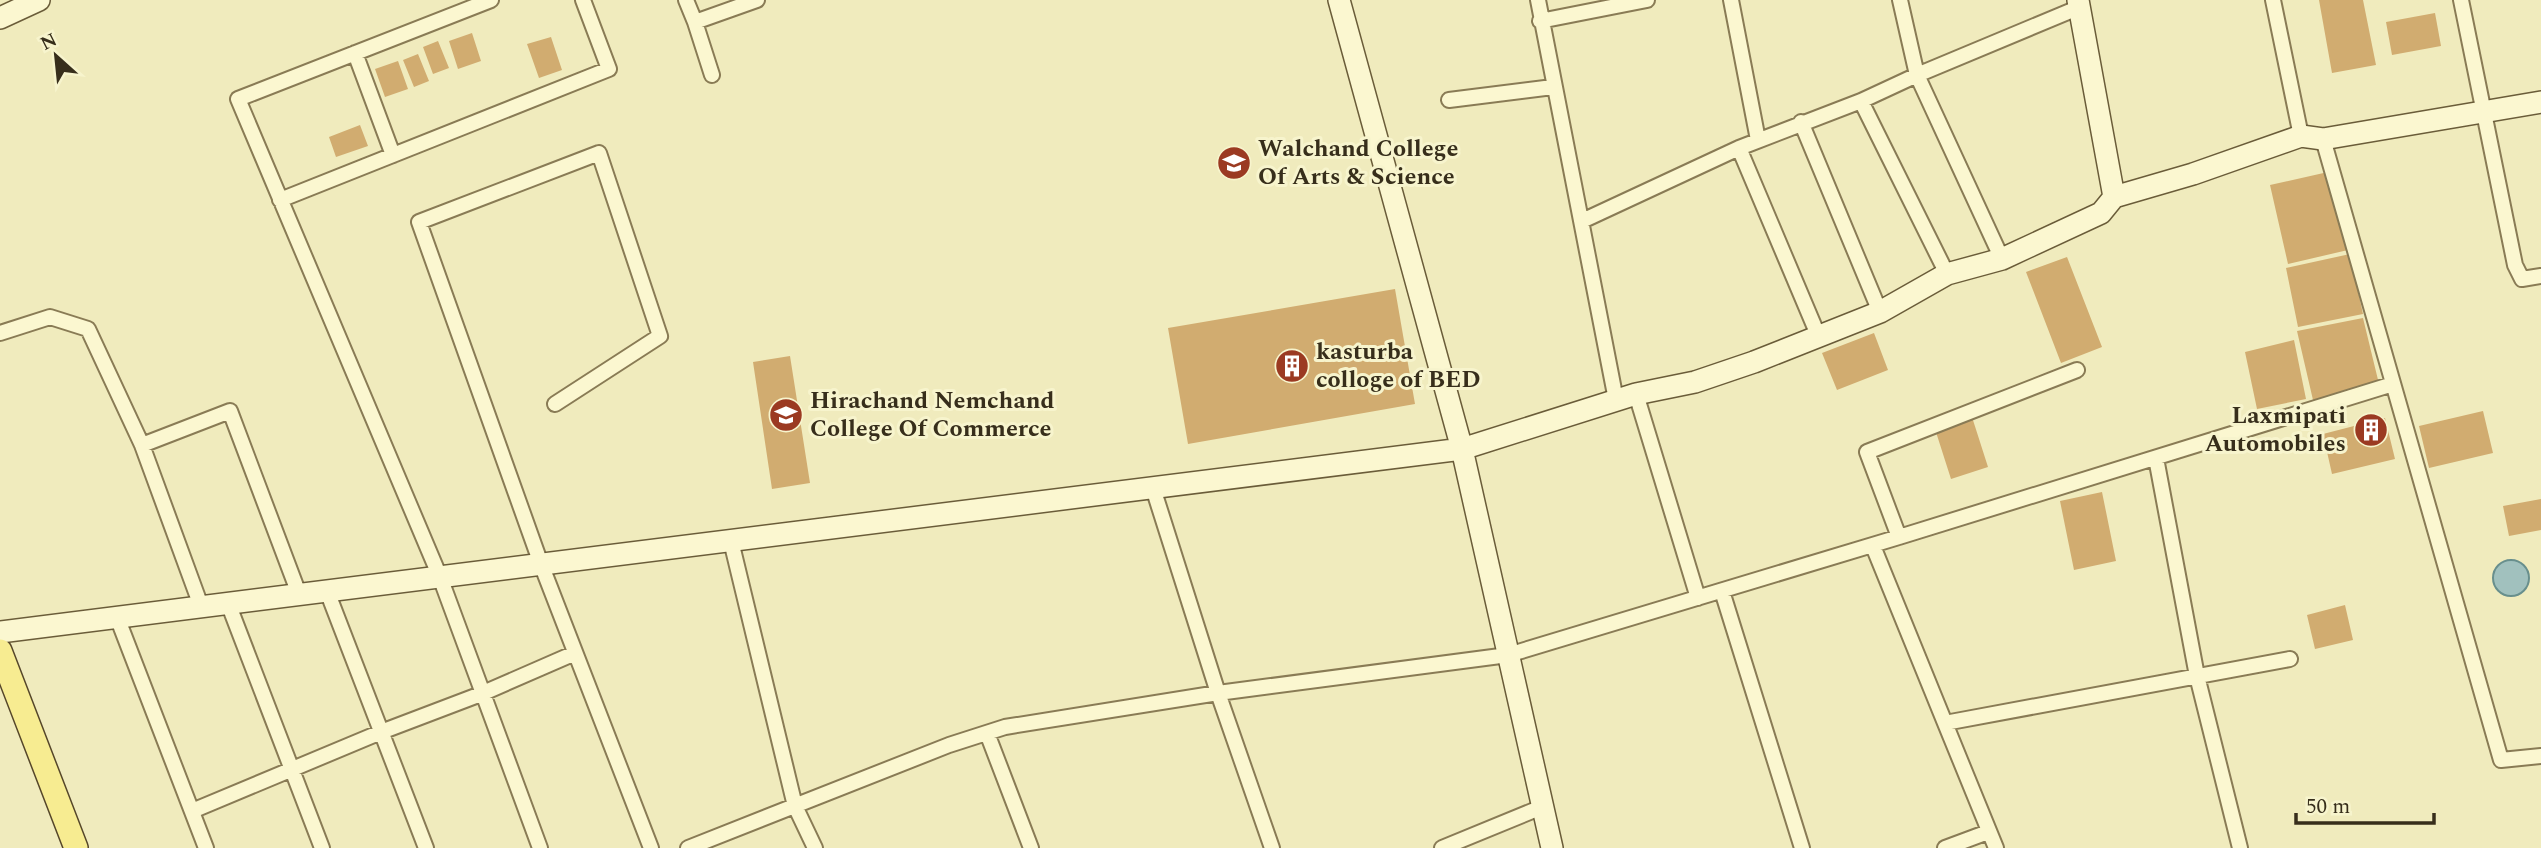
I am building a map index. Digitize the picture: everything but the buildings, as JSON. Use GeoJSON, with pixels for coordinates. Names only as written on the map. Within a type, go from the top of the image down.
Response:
{"type":"FeatureCollection","features":[{"type":"Feature","properties":{"kind":"main road"},"geometry":{"type":"LineString","coordinates":[[0,652],[76,848]]}},
{"type":"Feature","properties":{"kind":"street"},"geometry":{"type":"LineString","coordinates":[[0,18],[39,0]]}},
{"type":"Feature","properties":{"kind":"street"},"geometry":{"type":"LineString","coordinates":[[491,0],[238,99],[440,577],[540,848]]}},
{"type":"Feature","properties":{"kind":"street"},"geometry":{"type":"LineString","coordinates":[[280,200],[609,69],[583,0]]}},
{"type":"Feature","properties":{"kind":"street"},"geometry":{"type":"LineString","coordinates":[[685,0],[712,75]]}},
{"type":"Feature","properties":{"kind":"street"},"geometry":{"type":"LineString","coordinates":[[695,22],[757,0]]}},
{"type":"Feature","properties":{"kind":"street"},"geometry":{"type":"LineString","coordinates":[[1339,0],[1462,450],[1552,848]]}},
{"type":"Feature","properties":{"kind":"street"},"geometry":{"type":"LineString","coordinates":[[1538,0],[1553,87],[1582,221],[1626,397],[1698,598]]}},
{"type":"Feature","properties":{"kind":"street"},"geometry":{"type":"LineString","coordinates":[[1540,21],[1647,0]]}},
{"type":"Feature","properties":{"kind":"street"},"geometry":{"type":"LineString","coordinates":[[1731,0],[1758,140]]}},
{"type":"Feature","properties":{"kind":"street"},"geometry":{"type":"LineString","coordinates":[[1900,0],[1917,75],[2002,260]]}},
{"type":"Feature","properties":{"kind":"street"},"geometry":{"type":"LineString","coordinates":[[2273,0],[2301,136]]}},
{"type":"Feature","properties":{"kind":"street"},"geometry":{"type":"LineString","coordinates":[[2460,0],[2515,265],[2522,278],[2541,276]]}},
{"type":"Feature","properties":{"kind":"street"},"geometry":{"type":"LineString","coordinates":[[1582,221],[1739,148],[1861,101],[2079,4],[2114,197]]}},
{"type":"Feature","properties":{"kind":"street"},"geometry":{"type":"LineString","coordinates":[[355,53],[393,155]]}},
{"type":"Feature","properties":{"kind":"street"},"geometry":{"type":"LineString","coordinates":[[1449,100],[1553,87]]}},
{"type":"Feature","properties":{"kind":"street"},"geometry":{"type":"LineString","coordinates":[[1861,101],[1947,274]]}},
{"type":"Feature","properties":{"kind":"street"},"geometry":{"type":"LineString","coordinates":[[0,632],[1462,450],[1626,397],[1695,382],[1754,362],[1880,312],[1947,274],[2002,260],[2101,213],[2114,197],[2193,174],[2301,136],[2323,139],[2541,102]]}},
{"type":"Feature","properties":{"kind":"street"},"geometry":{"type":"LineString","coordinates":[[1801,122],[1880,312]]}},
{"type":"Feature","properties":{"kind":"street"},"geometry":{"type":"LineString","coordinates":[[2323,139],[2501,760],[2541,756]]}},
{"type":"Feature","properties":{"kind":"street"},"geometry":{"type":"LineString","coordinates":[[1739,148],[1818,335]]}},
{"type":"Feature","properties":{"kind":"street"},"geometry":{"type":"LineString","coordinates":[[555,404],[660,336],[599,153],[419,222],[541,564],[651,848]]}},
{"type":"Feature","properties":{"kind":"street"},"geometry":{"type":"LineString","coordinates":[[0,333],[50,317],[88,329],[142,446],[201,606]]}},
{"type":"Feature","properties":{"kind":"street"},"geometry":{"type":"LineString","coordinates":[[1899,537],[1867,452],[2077,370]]}},
{"type":"Feature","properties":{"kind":"street"},"geometry":{"type":"LineString","coordinates":[[688,848],[1005,727],[1219,693],[1508,655],[1873,546],[2393,384]]}},
{"type":"Feature","properties":{"kind":"street"},"geometry":{"type":"LineString","coordinates":[[142,446],[230,411],[299,594]]}},
{"type":"Feature","properties":{"kind":"street"},"geometry":{"type":"LineString","coordinates":[[2156,458],[2197,676],[2240,848]]}},
{"type":"Feature","properties":{"kind":"street"},"geometry":{"type":"LineString","coordinates":[[1153,488],[1272,848]]}},
{"type":"Feature","properties":{"kind":"street"},"geometry":{"type":"LineString","coordinates":[[731,541],[795,806],[816,848]]}},
{"type":"Feature","properties":{"kind":"street"},"geometry":{"type":"LineString","coordinates":[[1873,546],[1996,848]]}},
{"type":"Feature","properties":{"kind":"street"},"geometry":{"type":"LineString","coordinates":[[327,591],[426,848]]}},
{"type":"Feature","properties":{"kind":"street"},"geometry":{"type":"LineString","coordinates":[[1722,591],[1802,848]]}},
{"type":"Feature","properties":{"kind":"street"},"geometry":{"type":"LineString","coordinates":[[228,603],[323,848]]}},
{"type":"Feature","properties":{"kind":"street"},"geometry":{"type":"LineString","coordinates":[[117,617],[206,848]]}},
{"type":"Feature","properties":{"kind":"street"},"geometry":{"type":"LineString","coordinates":[[192,811],[575,653]]}},
{"type":"Feature","properties":{"kind":"street"},"geometry":{"type":"LineString","coordinates":[[1945,723],[2290,659]]}},
{"type":"Feature","properties":{"kind":"street"},"geometry":{"type":"LineString","coordinates":[[987,733],[1031,848]]}},
{"type":"Feature","properties":{"kind":"street"},"geometry":{"type":"LineString","coordinates":[[1442,848],[1542,807]]}},
{"type":"Feature","properties":{"kind":"street"},"geometry":{"type":"LineString","coordinates":[[1945,848],[1988,832]]}},
{"type":"Feature","properties":{"kind":"water"},"geometry":{"type":"Polygon","coordinates":[[[2511,560],[2524,565],[2529,578],[2524,591],[2511,596],[2498,591],[2493,578],[2498,565],[2511,560]]]}},
{"type":"Feature","properties":{"kind":"place","name":"Walchand College Of Arts & Science"},"geometry":{"type":"Point","coordinates":[1234,163]}},
{"type":"Feature","properties":{"kind":"place","name":"kasturba colloge of BED"},"geometry":{"type":"Point","coordinates":[1292,366]}},
{"type":"Feature","properties":{"kind":"place","name":"Hirachand Nemchand College Of Commerce"},"geometry":{"type":"Point","coordinates":[786,415]}},
{"type":"Feature","properties":{"kind":"place","name":"Laxmipati Automobiles"},"geometry":{"type":"Point","coordinates":[2371,430]}}]}
